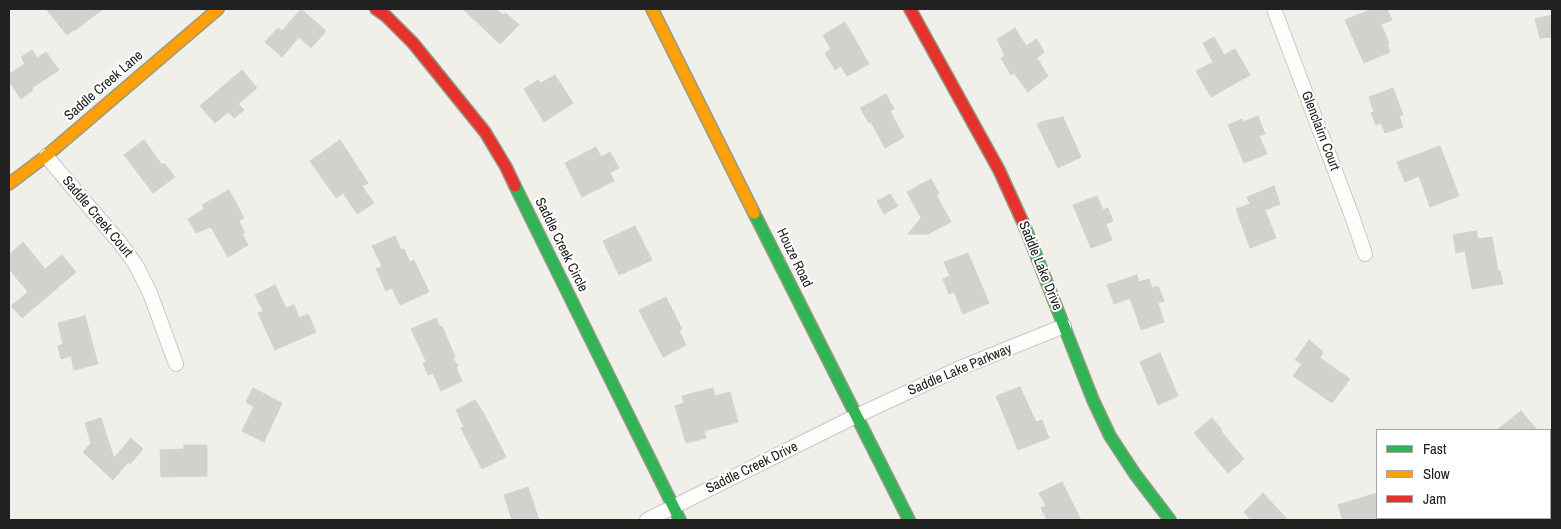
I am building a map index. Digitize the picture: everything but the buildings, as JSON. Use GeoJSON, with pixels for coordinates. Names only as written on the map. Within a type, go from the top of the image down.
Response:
{"type":"FeatureCollection","features":[{"type":"Feature","properties":{"kind":"street","name":"Saddle Creek Lane"},"geometry":{"type":"LineString","coordinates":[[9,184],[46,156],[218,9]]}},
{"type":"Feature","properties":{"kind":"street","name":"Saddle Creek Circle"},"geometry":{"type":"LineString","coordinates":[[376,9],[386,16],[413,43],[486,132],[506,167],[680,520]]}},
{"type":"Feature","properties":{"kind":"street","name":"Houze Road"},"geometry":{"type":"LineString","coordinates":[[652,9],[909,520]]}},
{"type":"Feature","properties":{"kind":"street","name":"Saddle Lake Drive"},"geometry":{"type":"LineString","coordinates":[[910,9],[999,170],[1026,228],[1093,400],[1110,436],[1135,474],[1170,520]]}},
{"type":"Feature","properties":{"kind":"street","name":"Glenclairn Court"},"geometry":{"type":"LineString","coordinates":[[1274,9],[1365,254]]}},
{"type":"Feature","properties":{"kind":"street","name":"Saddle Creek Court"},"geometry":{"type":"LineString","coordinates":[[46,156],[120,243],[136,265],[150,293],[176,364]]}},
{"type":"Feature","properties":{"kind":"street","name":"Saddle Lake Parkway"},"geometry":{"type":"LineString","coordinates":[[856,416],[960,368],[1064,326]]}},
{"type":"Feature","properties":{"kind":"street","name":"Saddle Creek Drive"},"geometry":{"type":"LineString","coordinates":[[647,520],[856,416]]}},
{"type":"Feature","properties":{"kind":"traffic: fast"},"geometry":{"type":"LineString","coordinates":[[515,186],[680,520]]}},
{"type":"Feature","properties":{"kind":"traffic: fast"},"geometry":{"type":"LineString","coordinates":[[754,213],[909,520]]}},
{"type":"Feature","properties":{"kind":"traffic: fast"},"geometry":{"type":"LineString","coordinates":[[1025,227],[1093,400],[1110,436],[1135,474],[1170,520]]}},
{"type":"Feature","properties":{"kind":"traffic: slow"},"geometry":{"type":"LineString","coordinates":[[9,184],[46,156],[218,9]]}},
{"type":"Feature","properties":{"kind":"traffic: slow"},"geometry":{"type":"LineString","coordinates":[[652,9],[754,213]]}},
{"type":"Feature","properties":{"kind":"traffic: jam"},"geometry":{"type":"LineString","coordinates":[[376,9],[386,16],[413,43],[485,132],[515,186]]}},
{"type":"Feature","properties":{"kind":"traffic: jam"},"geometry":{"type":"LineString","coordinates":[[910,9],[999,170],[1025,227]]}}]}
